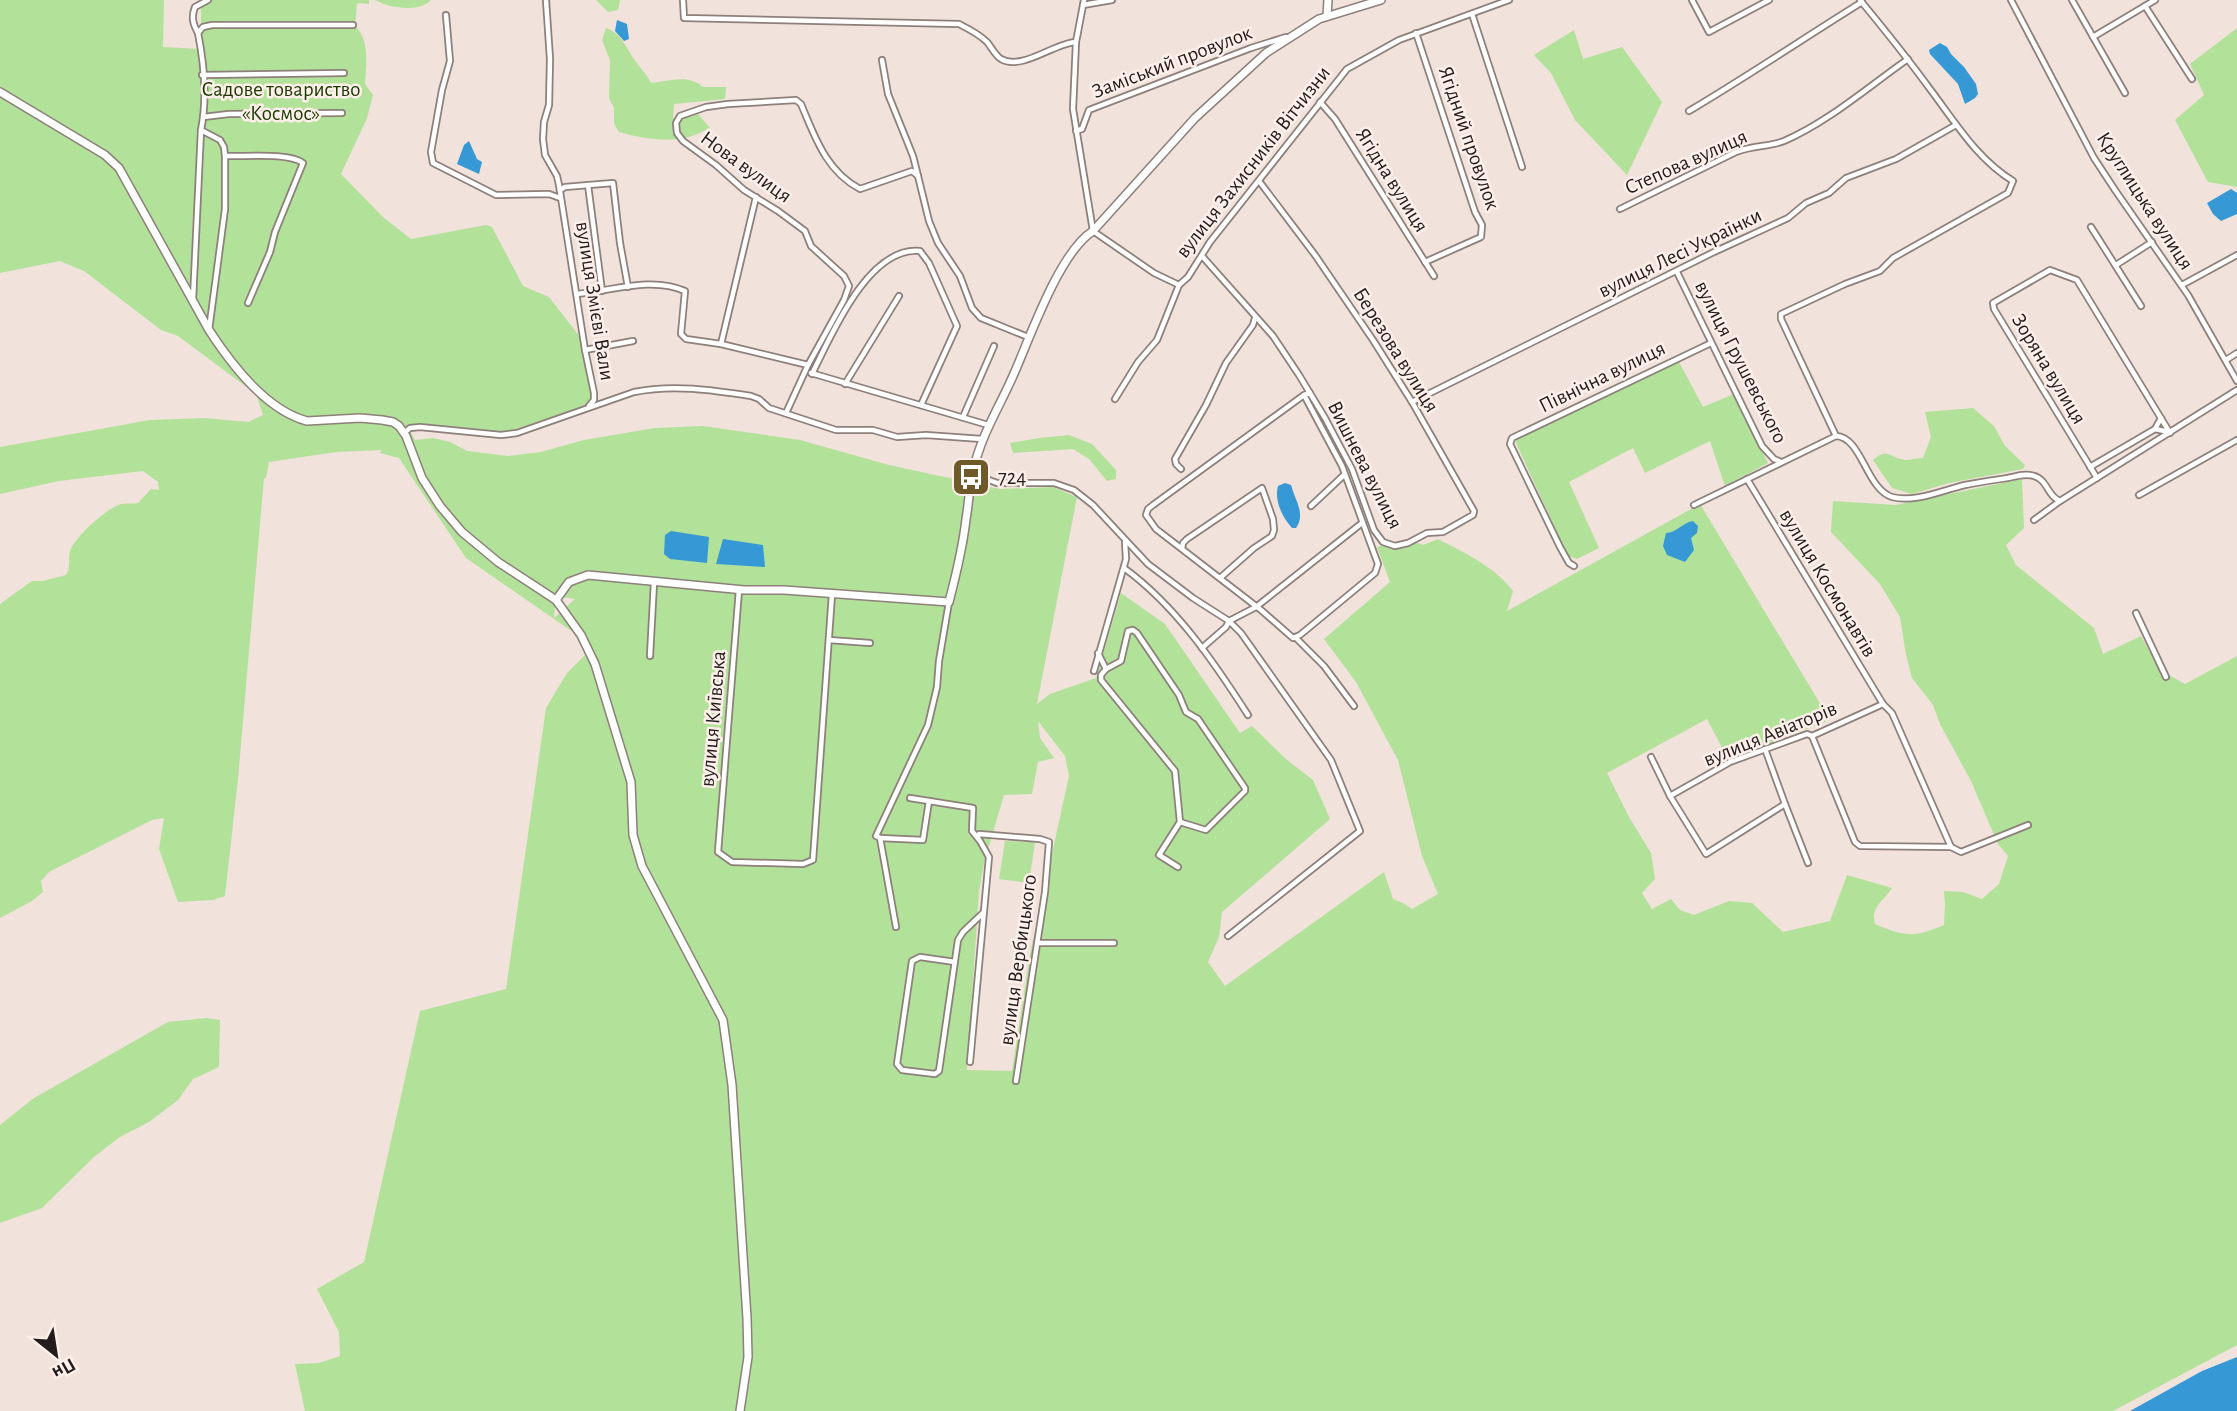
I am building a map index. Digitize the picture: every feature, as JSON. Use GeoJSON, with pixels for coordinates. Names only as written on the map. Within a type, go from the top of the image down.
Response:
{"type":"FeatureCollection","features":[{"type":"Feature","properties":{"kind":"street"},"geometry":{"type":"LineString","coordinates":[[192,301],[203,117],[198,33],[192,12],[195,7],[208,0]]}},
{"type":"Feature","properties":{"kind":"street","name":"вулиця Змієві Вали"},"geometry":{"type":"LineString","coordinates":[[546,0],[550,59],[549,105],[543,139],[545,155],[557,176],[560,190],[594,393],[594,400],[589,406]]}},
{"type":"Feature","properties":{"kind":"street"},"geometry":{"type":"LineString","coordinates":[[683,0],[684,18],[959,24],[985,40],[998,57],[1006,61],[1030,59],[1066,43],[1076,43]]}},
{"type":"Feature","properties":{"kind":"street"},"geometry":{"type":"LineString","coordinates":[[1093,231],[1073,109],[1076,43],[1083,2],[1112,0]]}},
{"type":"Feature","properties":{"kind":"street"},"geometry":{"type":"LineString","coordinates":[[1327,16],[1328,0]]}},
{"type":"Feature","properties":{"kind":"street"},"geometry":{"type":"LineString","coordinates":[[896,927],[880,838],[876,836],[928,725],[937,687],[949,602],[967,519],[972,474],[982,439],[1016,370],[1028,338],[1074,248],[1093,231],[1195,118],[1266,53],[1327,16],[1381,0]]}},
{"type":"Feature","properties":{"kind":"street","name":"вулиця Захисників Вітчизни"},"geometry":{"type":"LineString","coordinates":[[1115,399],[1138,362],[1157,340],[1179,285],[1347,69],[1416,33],[1509,0]]}},
{"type":"Feature","properties":{"kind":"street"},"geometry":{"type":"LineString","coordinates":[[1692,0],[1709,32],[1769,0]]}},
{"type":"Feature","properties":{"kind":"street","name":"Круглицька вулиця"},"geometry":{"type":"LineString","coordinates":[[2011,0],[2094,158],[2182,285],[2237,381]]}},
{"type":"Feature","properties":{"kind":"street"},"geometry":{"type":"LineString","coordinates":[[2072,0],[2125,93]]}},
{"type":"Feature","properties":{"kind":"street"},"geometry":{"type":"LineString","coordinates":[[2093,37],[2155,0]]}},
{"type":"Feature","properties":{"kind":"street"},"geometry":{"type":"LineString","coordinates":[[1689,111],[1760,69],[1861,1],[1987,162],[2013,181],[2008,193],[1893,258],[1880,271],[1781,314],[1836,436]]}},
{"type":"Feature","properties":{"kind":"street"},"geometry":{"type":"LineString","coordinates":[[2145,6],[2192,79]]}},
{"type":"Feature","properties":{"kind":"street"},"geometry":{"type":"LineString","coordinates":[[1472,14],[1522,167]]}},
{"type":"Feature","properties":{"kind":"street","name":"вулиця Змієві Вали"},"geometry":{"type":"LineString","coordinates":[[446,15],[450,61],[430,152],[431,160],[496,195],[549,194],[561,199]]}},
{"type":"Feature","properties":{"kind":"street"},"geometry":{"type":"LineString","coordinates":[[198,33],[203,27],[212,25],[353,25]]}},
{"type":"Feature","properties":{"kind":"street","name":"Ягідний провулок"},"geometry":{"type":"LineString","coordinates":[[1416,33],[1475,212],[1482,225],[1481,237],[1425,262]]}},
{"type":"Feature","properties":{"kind":"street","name":"Заміський провулок"},"geometry":{"type":"LineString","coordinates":[[1076,131],[1082,130],[1089,110],[1251,48],[1292,36]]}},
{"type":"Feature","properties":{"kind":"street","name":"Степова вулиця"},"geometry":{"type":"LineString","coordinates":[[1620,209],[1750,146],[1782,142],[1812,126],[1908,59]]}},
{"type":"Feature","properties":{"kind":"street"},"geometry":{"type":"LineString","coordinates":[[881,60],[888,94],[913,156],[929,222],[938,243],[960,276],[972,308],[981,318],[1028,338]]}},
{"type":"Feature","properties":{"kind":"street"},"geometry":{"type":"LineString","coordinates":[[202,75],[344,73]]}},
{"type":"Feature","properties":{"kind":"street"},"geometry":{"type":"LineString","coordinates":[[0,92],[104,155],[119,168],[209,331],[235,368],[278,407],[307,421],[360,418],[393,422],[404,433],[427,487],[462,532],[498,562],[556,600],[581,635],[603,685],[631,782],[633,835],[642,866],[723,1020],[732,1085],[747,1318],[748,1357],[740,1411]]}},
{"type":"Feature","properties":{"kind":"street","name":"Нова вулиця"},"geometry":{"type":"LineString","coordinates":[[808,365],[844,300],[849,286],[844,276],[811,246],[805,231],[744,190],[683,141],[677,133],[676,123],[680,116],[706,107],[796,100],[801,104],[827,161],[852,185],[860,189],[912,171],[918,176]]}},
{"type":"Feature","properties":{"kind":"street","name":"Ягідна вулиця"},"geometry":{"type":"LineString","coordinates":[[1320,102],[1335,119],[1434,276]]}},
{"type":"Feature","properties":{"kind":"street"},"geometry":{"type":"LineString","coordinates":[[203,117],[238,113],[342,113]]}},
{"type":"Feature","properties":{"kind":"street","name":"вулиця Лесі Українки"},"geometry":{"type":"LineString","coordinates":[[1412,402],[1788,218],[1806,203],[1829,192],[1846,178],[1896,159],[1956,125]]}},
{"type":"Feature","properties":{"kind":"street"},"geometry":{"type":"LineString","coordinates":[[201,130],[220,140],[225,156],[225,209],[209,331]]}},
{"type":"Feature","properties":{"kind":"street"},"geometry":{"type":"LineString","coordinates":[[225,156],[298,159],[303,163],[248,303]]}},
{"type":"Feature","properties":{"kind":"street","name":"Березова вулиця"},"geometry":{"type":"LineString","coordinates":[[1259,181],[1347,301],[1412,402],[1474,511],[1443,532]]}},
{"type":"Feature","properties":{"kind":"street"},"geometry":{"type":"LineString","coordinates":[[560,190],[614,183],[628,287]]}},
{"type":"Feature","properties":{"kind":"street"},"geometry":{"type":"LineString","coordinates":[[588,185],[602,291]]}},
{"type":"Feature","properties":{"kind":"street"},"geometry":{"type":"LineString","coordinates":[[721,344],[756,197]]}},
{"type":"Feature","properties":{"kind":"street"},"geometry":{"type":"LineString","coordinates":[[2091,227],[2141,306]]}},
{"type":"Feature","properties":{"kind":"street","name":"вулиця Захисників Вітчизни"},"geometry":{"type":"LineString","coordinates":[[1093,231],[1154,273],[1179,285]]}},
{"type":"Feature","properties":{"kind":"street"},"geometry":{"type":"LineString","coordinates":[[2116,265],[2152,242]]}},
{"type":"Feature","properties":{"kind":"street"},"geometry":{"type":"LineString","coordinates":[[812,374],[852,296],[894,255],[920,251],[929,262],[957,326],[921,405]]}},
{"type":"Feature","properties":{"kind":"street"},"geometry":{"type":"LineString","coordinates":[[2182,285],[2237,255]]}},
{"type":"Feature","properties":{"kind":"street","name":"Вишнева вулиця"},"geometry":{"type":"LineString","coordinates":[[1202,256],[1273,336],[1307,394],[1325,418],[1352,469],[1374,530],[1383,542],[1395,546],[1427,533],[1443,532]]}},
{"type":"Feature","properties":{"kind":"street","name":"Зоряна вулиця"},"geometry":{"type":"LineString","coordinates":[[2097,478],[1994,309],[1993,303],[2050,270],[2077,280],[2170,433]]}},
{"type":"Feature","properties":{"kind":"street","name":"вулиця Грушевського"},"geometry":{"type":"LineString","coordinates":[[1677,272],[1765,451],[1781,462]]}},
{"type":"Feature","properties":{"kind":"street"},"geometry":{"type":"LineString","coordinates":[[577,294],[653,284],[674,286],[685,291],[681,334],[686,339],[721,344],[808,365],[786,412]]}},
{"type":"Feature","properties":{"kind":"street"},"geometry":{"type":"LineString","coordinates":[[845,384],[899,296]]}},
{"type":"Feature","properties":{"kind":"street"},"geometry":{"type":"LineString","coordinates":[[1181,468],[1175,464],[1175,459],[1226,363],[1253,325],[1255,318]]}},
{"type":"Feature","properties":{"kind":"street"},"geometry":{"type":"LineString","coordinates":[[585,350],[633,341]]}},
{"type":"Feature","properties":{"kind":"street","name":"Північна вулиця"},"geometry":{"type":"LineString","coordinates":[[1574,566],[1569,563],[1560,547],[1510,444],[1512,438],[1711,343]]}},
{"type":"Feature","properties":{"kind":"street"},"geometry":{"type":"LineString","coordinates":[[963,417],[994,346]]}},
{"type":"Feature","properties":{"kind":"street"},"geometry":{"type":"LineString","coordinates":[[2226,360],[2237,352]]}},
{"type":"Feature","properties":{"kind":"street"},"geometry":{"type":"LineString","coordinates":[[805,372],[988,425]]}},
{"type":"Feature","properties":{"kind":"street"},"geometry":{"type":"LineString","coordinates":[[404,433],[410,428],[420,427],[501,435],[517,433],[589,406],[642,390],[693,388],[759,398],[769,408],[836,430],[873,430],[897,437],[926,435],[982,439]]}},
{"type":"Feature","properties":{"kind":"street"},"geometry":{"type":"LineString","coordinates":[[2034,520],[2237,390]]}},
{"type":"Feature","properties":{"kind":"street"},"geometry":{"type":"LineString","coordinates":[[1296,638],[1375,573],[1378,564],[1335,450],[1307,394],[1148,509],[1146,515],[1156,529],[1296,638],[1324,666],[1354,706]]}},
{"type":"Feature","properties":{"kind":"street"},"geometry":{"type":"LineString","coordinates":[[2090,467],[2155,429],[2161,418]]}},
{"type":"Feature","properties":{"kind":"street"},"geometry":{"type":"LineString","coordinates":[[2155,429],[2170,433]]}},
{"type":"Feature","properties":{"kind":"street"},"geometry":{"type":"LineString","coordinates":[[1694,505],[1836,436],[1843,437],[1850,443],[1879,490],[1888,496],[1911,498],[1967,484],[2028,475],[2039,477],[2055,499],[2060,501]]}},
{"type":"Feature","properties":{"kind":"street"},"geometry":{"type":"LineString","coordinates":[[2139,495],[2237,440]]}},
{"type":"Feature","properties":{"kind":"street"},"geometry":{"type":"LineString","coordinates":[[972,474],[997,483],[1064,485],[1086,498],[1148,564],[1192,598],[1229,621],[1241,633],[1331,760],[1360,831],[1228,936]]}},
{"type":"Feature","properties":{"kind":"street"},"geometry":{"type":"LineString","coordinates":[[1311,506],[1344,475]]}},
{"type":"Feature","properties":{"kind":"street","name":"вулиця Космонавтів"},"geometry":{"type":"LineString","coordinates":[[1746,479],[1883,704],[1892,713],[1951,847]]}},
{"type":"Feature","properties":{"kind":"street"},"geometry":{"type":"LineString","coordinates":[[1182,549],[1187,539],[1262,488],[1273,519],[1272,536],[1220,578]]}},
{"type":"Feature","properties":{"kind":"street"},"geometry":{"type":"LineString","coordinates":[[1202,648],[1229,621],[1256,607],[1362,523]]}},
{"type":"Feature","properties":{"kind":"street"},"geometry":{"type":"LineString","coordinates":[[1094,671],[1124,568],[1125,541]]}},
{"type":"Feature","properties":{"kind":"street"},"geometry":{"type":"LineString","coordinates":[[1124,568],[1166,604],[1202,648],[1248,715]]}},
{"type":"Feature","properties":{"kind":"street"},"geometry":{"type":"LineString","coordinates":[[556,600],[569,582],[588,575],[740,589],[949,602]]}},
{"type":"Feature","properties":{"kind":"street"},"geometry":{"type":"LineString","coordinates":[[650,656],[654,581]]}},
{"type":"Feature","properties":{"kind":"street","name":"вулиця Київська"},"geometry":{"type":"LineString","coordinates":[[740,589],[718,852],[732,862],[803,864],[813,860],[829,640]]}},
{"type":"Feature","properties":{"kind":"street"},"geometry":{"type":"LineString","coordinates":[[832,593],[829,640],[870,643]]}},
{"type":"Feature","properties":{"kind":"street"},"geometry":{"type":"LineString","coordinates":[[2136,613],[2166,677]]}},
{"type":"Feature","properties":{"kind":"street"},"geometry":{"type":"LineString","coordinates":[[1178,867],[1159,855],[1180,821],[1175,772],[1101,680],[1106,669],[1121,661],[1128,631],[1138,633],[1186,712],[1198,719],[1245,788],[1206,830],[1180,821]]}},
{"type":"Feature","properties":{"kind":"street"},"geometry":{"type":"LineString","coordinates":[[1098,653],[1106,669]]}},
{"type":"Feature","properties":{"kind":"street","name":"вулиця Авіаторів"},"geometry":{"type":"LineString","coordinates":[[1670,796],[1730,762],[1807,734],[1812,736],[1883,704]]}},
{"type":"Feature","properties":{"kind":"street"},"geometry":{"type":"LineString","coordinates":[[1812,736],[1855,842],[1860,846],[1951,847],[1961,852],[2028,825]]}},
{"type":"Feature","properties":{"kind":"street"},"geometry":{"type":"LineString","coordinates":[[1765,750],[1808,863]]}},
{"type":"Feature","properties":{"kind":"street"},"geometry":{"type":"LineString","coordinates":[[1651,757],[1670,796],[1706,854],[1785,804]]}},
{"type":"Feature","properties":{"kind":"street"},"geometry":{"type":"LineString","coordinates":[[910,799],[973,808],[972,831],[989,857],[970,1062]]}},
{"type":"Feature","properties":{"kind":"street"},"geometry":{"type":"LineString","coordinates":[[880,838],[923,840],[929,801]]}},
{"type":"Feature","properties":{"kind":"street","name":"вулиця Вербицького"},"geometry":{"type":"LineString","coordinates":[[978,837],[979,834],[1049,842],[1045,892],[1016,1081]]}},
{"type":"Feature","properties":{"kind":"street"},"geometry":{"type":"LineString","coordinates":[[955,962],[919,957],[912,961],[897,1064],[902,1070],[935,1074],[939,1071],[955,962],[958,940],[983,913]]}},
{"type":"Feature","properties":{"kind":"street"},"geometry":{"type":"LineString","coordinates":[[1037,943],[1114,943]]}},
{"type":"Feature","properties":{"kind":"green space","name":"Садове товариство «Космос»"},"geometry":{"type":"Polygon","coordinates":[[[0,0],[164,0],[163,47],[201,49],[201,0],[369,0],[369,4],[357,3],[355,26],[365,45],[365,84],[373,95],[367,118],[341,174],[384,218],[411,239],[486,225],[492,227],[523,286],[549,297],[580,337],[592,396],[589,405],[507,432],[426,424],[407,425],[415,440],[433,438],[450,442],[467,451],[508,456],[541,452],[584,440],[655,428],[703,426],[800,440],[889,465],[1000,489],[1053,487],[1077,497],[1037,704],[1050,694],[1096,678],[1121,593],[1165,624],[1240,733],[1252,726],[1287,760],[1313,780],[1330,819],[1222,912],[1219,937],[1208,962],[1225,986],[1384,872],[1393,899],[1412,909],[1438,894],[1422,856],[1398,760],[1356,682],[1324,639],[1390,582],[1377,547],[1408,539],[1423,545],[1438,539],[1479,561],[1506,582],[1513,591],[1507,611],[1700,504],[1830,720],[1728,759],[1707,719],[1607,773],[1651,853],[1655,879],[1642,893],[1652,909],[1671,899],[1680,910],[1694,915],[1729,901],[1752,903],[1783,932],[1830,921],[1847,875],[1892,888],[1874,913],[1875,924],[1910,934],[1944,925],[1944,891],[1963,892],[1982,899],[1999,884],[2008,856],[1998,844],[1971,781],[1940,724],[1933,705],[1912,678],[1900,617],[1880,584],[1831,532],[1833,501],[1896,505],[2022,479],[2024,528],[2006,545],[2016,565],[2094,628],[2103,654],[2141,636],[2160,670],[2185,684],[2237,656],[2237,1345],[2113,1411],[305,1411],[295,1364],[319,1363],[340,1356],[339,1332],[317,1289],[364,1262],[420,1011],[506,989],[546,708],[567,673],[586,654],[573,632],[466,558],[399,458],[380,453],[382,450],[336,452],[269,462],[264,478],[225,896],[213,900],[178,902],[159,849],[164,818],[152,820],[49,872],[41,881],[43,892],[0,918],[0,604],[32,581],[66,575],[71,549],[93,523],[121,504],[138,503],[151,489],[159,490],[158,482],[143,471],[59,481],[0,494],[0,447],[150,420],[204,418],[248,422],[263,415],[256,394],[178,336],[161,330],[84,271],[60,261],[0,273],[0,0]],[[556,596],[554,617],[554,618],[575,599],[556,596]],[[1038,721],[1040,738],[1054,758],[1038,762],[1032,794],[1004,795],[984,863],[979,891],[967,1070],[1012,1071],[1030,954],[1069,776],[1065,756],[1038,721]]]}},
{"type":"Feature","properties":{"kind":"green space"},"geometry":{"type":"Polygon","coordinates":[[[375,0],[431,0],[419,7],[404,8],[375,0]]]}},
{"type":"Feature","properties":{"kind":"green space"},"geometry":{"type":"Polygon","coordinates":[[[596,0],[620,0],[618,10],[608,12],[596,0]]]}},
{"type":"Feature","properties":{"kind":"green space"},"geometry":{"type":"Polygon","coordinates":[[[606,28],[620,37],[651,83],[685,79],[703,87],[726,87],[725,99],[674,104],[673,118],[698,114],[710,128],[689,137],[672,140],[619,132],[614,124],[614,108],[609,98],[610,60],[602,40],[606,28]]]}},
{"type":"Feature","properties":{"kind":"green space"},"geometry":{"type":"Polygon","coordinates":[[[2237,28],[2237,187],[2208,182],[2175,120],[2204,95],[2190,64],[2237,28]]]}},
{"type":"Feature","properties":{"kind":"green space"},"geometry":{"type":"Polygon","coordinates":[[[1574,30],[1583,59],[1622,47],[1662,102],[1627,175],[1575,120],[1551,73],[1534,55],[1574,30]]]}},
{"type":"Feature","properties":{"kind":"green space"},"geometry":{"type":"Polygon","coordinates":[[[1679,362],[1703,407],[1734,394],[1768,463],[1725,486],[1710,441],[1645,473],[1633,448],[1569,482],[1599,548],[1577,559],[1568,556],[1516,443],[1517,438],[1679,362]]]}},
{"type":"Feature","properties":{"kind":"green space"},"geometry":{"type":"Polygon","coordinates":[[[1973,408],[1994,426],[2005,446],[2025,465],[2023,469],[1949,483],[1912,494],[1892,488],[1873,460],[1882,454],[1905,460],[1923,458],[1931,437],[1925,412],[1973,408]]]}},
{"type":"Feature","properties":{"kind":"green space"},"geometry":{"type":"Polygon","coordinates":[[[1069,435],[1092,444],[1116,470],[1116,479],[1107,481],[1089,459],[1073,449],[1013,453],[1010,443],[1069,435]]]}},
{"type":"Feature","properties":{"kind":"green space"},"geometry":{"type":"Polygon","coordinates":[[[1005,841],[1035,842],[1029,883],[999,879],[1005,841]]]}},
{"type":"Feature","properties":{"kind":"green space"},"geometry":{"type":"Polygon","coordinates":[[[206,1018],[220,1020],[219,1067],[193,1079],[178,1100],[95,1156],[42,1208],[0,1223],[0,1125],[34,1098],[168,1022],[206,1018]]]}},
{"type":"Feature","properties":{"kind":"water"},"geometry":{"type":"Polygon","coordinates":[[[617,20],[627,24],[629,39],[624,41],[615,31],[617,20]]]}},
{"type":"Feature","properties":{"kind":"water"},"geometry":{"type":"Polygon","coordinates":[[[1940,43],[1947,47],[1976,84],[1978,94],[1965,104],[1958,84],[1930,54],[1929,50],[1940,43]]]}},
{"type":"Feature","properties":{"kind":"water"},"geometry":{"type":"Polygon","coordinates":[[[469,141],[477,159],[482,162],[479,174],[457,164],[464,145],[469,141]]]}},
{"type":"Feature","properties":{"kind":"water"},"geometry":{"type":"Polygon","coordinates":[[[2231,189],[2237,193],[2237,214],[2221,221],[2207,203],[2231,189]]]}},
{"type":"Feature","properties":{"kind":"water"},"geometry":{"type":"Polygon","coordinates":[[[1285,483],[1291,485],[1299,507],[1300,517],[1296,528],[1288,524],[1278,503],[1278,486],[1285,483]]]}},
{"type":"Feature","properties":{"kind":"water"},"geometry":{"type":"Polygon","coordinates":[[[1693,521],[1698,526],[1697,533],[1691,538],[1694,550],[1685,562],[1667,555],[1663,546],[1666,533],[1693,521]]]}},
{"type":"Feature","properties":{"kind":"water"},"geometry":{"type":"Polygon","coordinates":[[[671,531],[709,537],[707,563],[670,559],[664,554],[665,535],[671,531]]]}},
{"type":"Feature","properties":{"kind":"water"},"geometry":{"type":"Polygon","coordinates":[[[723,539],[763,545],[765,567],[716,564],[723,539]]]}},
{"type":"Feature","properties":{"kind":"water"},"geometry":{"type":"Polygon","coordinates":[[[2237,1357],[2237,1411],[2130,1411],[2202,1371],[2237,1357]]]}},
{"type":"Feature","properties":{"kind":"place","name":"724"},"geometry":{"type":"Point","coordinates":[971,477]}}]}
